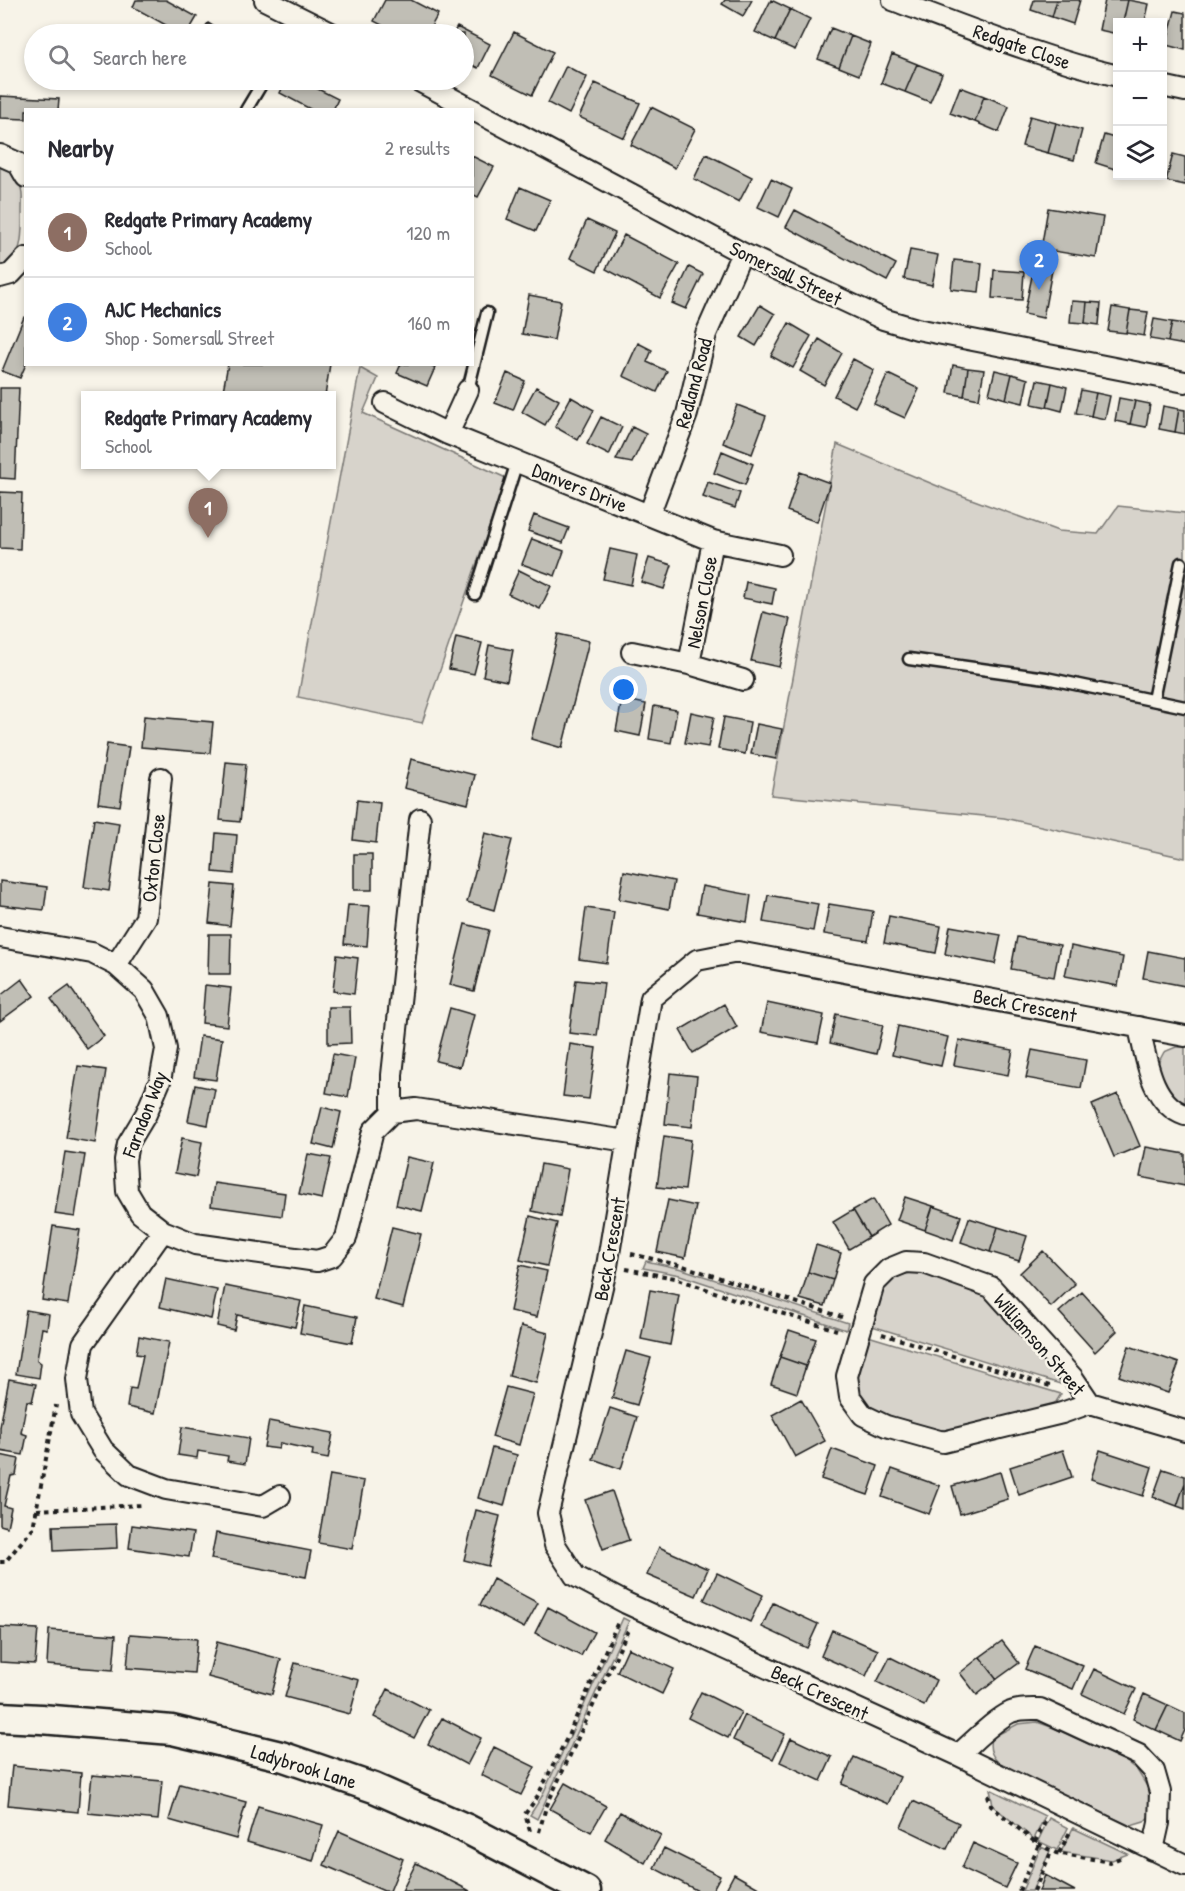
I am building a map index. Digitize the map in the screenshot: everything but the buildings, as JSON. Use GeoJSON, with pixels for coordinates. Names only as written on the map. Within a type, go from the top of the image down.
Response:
{"type":"FeatureCollection","features":[{"type":"Feature","properties":{"kind":"street"},"geometry":{"type":"LineString","coordinates":[[265,0],[293,24]]}},
{"type":"Feature","properties":{"kind":"street","name":"Redgate Close"},"geometry":{"type":"LineString","coordinates":[[893,0],[1089,69],[1113,74]]}},
{"type":"Feature","properties":{"kind":"street"},"geometry":{"type":"LineString","coordinates":[[1167,87],[1185,91]]}},
{"type":"Feature","properties":{"kind":"street","name":"Somersall Street"},"geometry":{"type":"LineString","coordinates":[[436,90],[470,108]]}},
{"type":"Feature","properties":{"kind":"street","name":"Somersall Street"},"geometry":{"type":"LineString","coordinates":[[474,110],[742,253],[883,319],[917,329],[1185,382]]}},
{"type":"Feature","properties":{"kind":"street"},"geometry":{"type":"LineString","coordinates":[[0,155],[18,163],[24,174]]}},
{"type":"Feature","properties":{"kind":"street","name":"Redland Road"},"geometry":{"type":"LineString","coordinates":[[649,515],[687,414],[706,334],[742,253]]}},
{"type":"Feature","properties":{"kind":"street"},"geometry":{"type":"LineString","coordinates":[[0,277],[11,274],[24,260]]}},
{"type":"Feature","properties":{"kind":"street"},"geometry":{"type":"LineString","coordinates":[[448,434],[468,390]]}},
{"type":"Feature","properties":{"kind":"street","name":"Danvers Drive"},"geometry":{"type":"LineString","coordinates":[[385,404],[448,434],[713,541],[780,555]]}},
{"type":"Feature","properties":{"kind":"street","name":"Nelson Close"},"geometry":{"type":"LineString","coordinates":[[689,664],[713,541]]}},
{"type":"Feature","properties":{"kind":"street","name":"Nelson Close"},"geometry":{"type":"LineString","coordinates":[[632,652],[689,664],[743,680]]}},
{"type":"Feature","properties":{"kind":"street","name":"Oxton Close"},"geometry":{"type":"LineString","coordinates":[[116,964],[146,918],[161,778]]}},
{"type":"Feature","properties":{"kind":"street"},"geometry":{"type":"LineString","coordinates":[[420,819],[392,1075],[392,1113],[416,1109],[627,1141]]}},
{"type":"Feature","properties":{"kind":"street","name":"Farndon Way"},"geometry":{"type":"LineString","coordinates":[[0,937],[92,953],[116,964],[144,990],[159,1016],[166,1049],[160,1081],[146,1114],[128,1143],[124,1160],[127,1191],[140,1213],[163,1231],[195,1244],[317,1261],[332,1256],[346,1238],[373,1131],[392,1113]]}},
{"type":"Feature","properties":{"kind":"street","name":"Beck Crescent"},"geometry":{"type":"LineString","coordinates":[[1185,1036],[738,952],[697,960],[651,998],[609,1257],[548,1512],[555,1545],[575,1576],[632,1605],[958,1755],[1185,1865]]}},
{"type":"Feature","properties":{"kind":"street"},"geometry":{"type":"LineString","coordinates":[[1139,1027],[1147,1061],[1160,1098],[1170,1108],[1185,1115]]}},
{"type":"Feature","properties":{"kind":"street"},"geometry":{"type":"LineString","coordinates":[[163,1231],[83,1344],[76,1379],[81,1414],[103,1450],[129,1475],[166,1489],[262,1506],[280,1496]]}},
{"type":"Feature","properties":{"kind":"street","name":"Williamson Street"},"geometry":{"type":"LineString","coordinates":[[1088,1400],[1062,1413],[943,1442],[886,1426],[863,1415],[850,1397],[847,1376],[874,1284],[889,1269],[906,1262],[924,1263],[991,1287],[1073,1378],[1088,1400],[1185,1431]]}},
{"type":"Feature","properties":{"kind":"street"},"geometry":{"type":"LineString","coordinates":[[958,1755],[1011,1712],[1024,1708],[1040,1709],[1139,1755],[1154,1772],[1160,1792],[1159,1823],[1150,1849]]}},
{"type":"Feature","properties":{"kind":"street","name":"Ladybrook Lane"},"geometry":{"type":"LineString","coordinates":[[0,1717],[172,1730],[282,1756],[374,1788],[465,1828],[575,1888]]}},
{"type":"Feature","properties":{"kind":"lane"},"geometry":{"type":"LineString","coordinates":[[247,108],[258,90]]}},
{"type":"Feature","properties":{"kind":"lane"},"geometry":{"type":"LineString","coordinates":[[474,366],[487,313]]}},
{"type":"Feature","properties":{"kind":"lane"},"geometry":{"type":"LineString","coordinates":[[468,390],[474,366]]}},
{"type":"Feature","properties":{"kind":"lane"},"geometry":{"type":"LineString","coordinates":[[475,594],[518,462]]}},
{"type":"Feature","properties":{"kind":"lane"},"geometry":{"type":"LineString","coordinates":[[1153,700],[1181,563]]}},
{"type":"Feature","properties":{"kind":"lane"},"geometry":{"type":"LineString","coordinates":[[909,658],[1046,678],[1185,707]]}},
{"type":"Feature","properties":{"kind":"path"},"geometry":{"type":"LineString","coordinates":[[609,1257],[683,1266],[861,1329],[1088,1400]]}},
{"type":"Feature","properties":{"kind":"path"},"geometry":{"type":"LineString","coordinates":[[609,1257],[735,1299],[861,1329]]}},
{"type":"Feature","properties":{"kind":"path"},"geometry":{"type":"LineString","coordinates":[[0,1562],[5,1562],[33,1528],[57,1400]]}},
{"type":"Feature","properties":{"kind":"path"},"geometry":{"type":"LineString","coordinates":[[37,1510],[152,1505]]}},
{"type":"Feature","properties":{"kind":"path"},"geometry":{"type":"LineString","coordinates":[[530,1831],[525,1814],[536,1799],[632,1605]]}},
{"type":"Feature","properties":{"kind":"path"},"geometry":{"type":"LineString","coordinates":[[539,1832],[546,1807],[632,1605]]}},
{"type":"Feature","properties":{"kind":"path"},"geometry":{"type":"LineString","coordinates":[[982,1768],[991,1806],[1037,1843],[1059,1853],[1110,1862],[1150,1849]]}},
{"type":"Feature","properties":{"kind":"path"},"geometry":{"type":"LineString","coordinates":[[1019,1891],[1049,1813]]}},
{"type":"Feature","properties":{"kind":"path"},"geometry":{"type":"LineString","coordinates":[[1059,1853],[1073,1824]]}},
{"type":"Feature","properties":{"kind":"path"},"geometry":{"type":"LineString","coordinates":[[1034,1891],[1052,1850]]}},
{"type":"Feature","properties":{"kind":"shaded area"},"geometry":{"type":"Polygon","coordinates":[[[0,164],[18,180],[21,188],[22,236],[14,258],[0,267],[0,164]]]}},
{"type":"Feature","properties":{"kind":"shaded area"},"geometry":{"type":"Polygon","coordinates":[[[360,368],[378,378],[363,413],[506,478],[422,723],[298,697],[360,368]]]}},
{"type":"Feature","properties":{"kind":"shaded area"},"geometry":{"type":"Polygon","coordinates":[[[837,444],[947,490],[1058,531],[1098,534],[1118,506],[1185,513],[1185,858],[1004,818],[771,795],[837,444]]]}},
{"type":"Feature","properties":{"kind":"shaded area"},"geometry":{"type":"Polygon","coordinates":[[[1176,1047],[1185,1047],[1185,1107],[1173,1100],[1156,1067],[1164,1052],[1176,1047]]]}},
{"type":"Feature","properties":{"kind":"shaded area"},"geometry":{"type":"Polygon","coordinates":[[[646,1261],[682,1269],[848,1323],[846,1330],[680,1275],[643,1268],[646,1261]]]}},
{"type":"Feature","properties":{"kind":"shaded area"},"geometry":{"type":"Polygon","coordinates":[[[923,1272],[981,1292],[1059,1378],[1060,1384],[872,1326],[881,1294],[891,1281],[909,1273],[923,1272]]]}},
{"type":"Feature","properties":{"kind":"shaded area"},"geometry":{"type":"Polygon","coordinates":[[[868,1336],[1061,1394],[1056,1402],[1047,1409],[940,1432],[871,1408],[861,1397],[857,1382],[858,1367],[868,1336]]]}},
{"type":"Feature","properties":{"kind":"shaded area"},"geometry":{"type":"Polygon","coordinates":[[[623,1618],[629,1621],[537,1819],[530,1815],[541,1798],[623,1618]]]}},
{"type":"Feature","properties":{"kind":"shaded area"},"geometry":{"type":"Polygon","coordinates":[[[1037,1722],[1124,1760],[1137,1770],[1148,1788],[1150,1815],[1144,1822],[1131,1826],[1001,1766],[992,1753],[991,1738],[1018,1724],[1037,1722]]]}},
{"type":"Feature","properties":{"kind":"shaded area"},"geometry":{"type":"Polygon","coordinates":[[[990,1789],[1045,1816],[1034,1839],[993,1806],[990,1789]]]}},
{"type":"Feature","properties":{"kind":"shaded area"},"geometry":{"type":"Polygon","coordinates":[[[1049,1818],[1068,1828],[1057,1850],[1038,1841],[1049,1818]]]}},
{"type":"Feature","properties":{"kind":"shaded area"},"geometry":{"type":"Polygon","coordinates":[[[1073,1828],[1128,1854],[1112,1860],[1061,1852],[1073,1828]]]}},
{"type":"Feature","properties":{"kind":"shaded area"},"geometry":{"type":"Polygon","coordinates":[[[1041,1847],[1050,1851],[1032,1891],[1022,1891],[1041,1847]]]}},
{"type":"Feature","properties":{"kind":"place","name":"AJC Mechanics"},"geometry":{"type":"Point","coordinates":[1039,290]}},
{"type":"Feature","properties":{"kind":"place","name":"Redgate Primary Academy"},"geometry":{"type":"Point","coordinates":[208,538]}}]}
